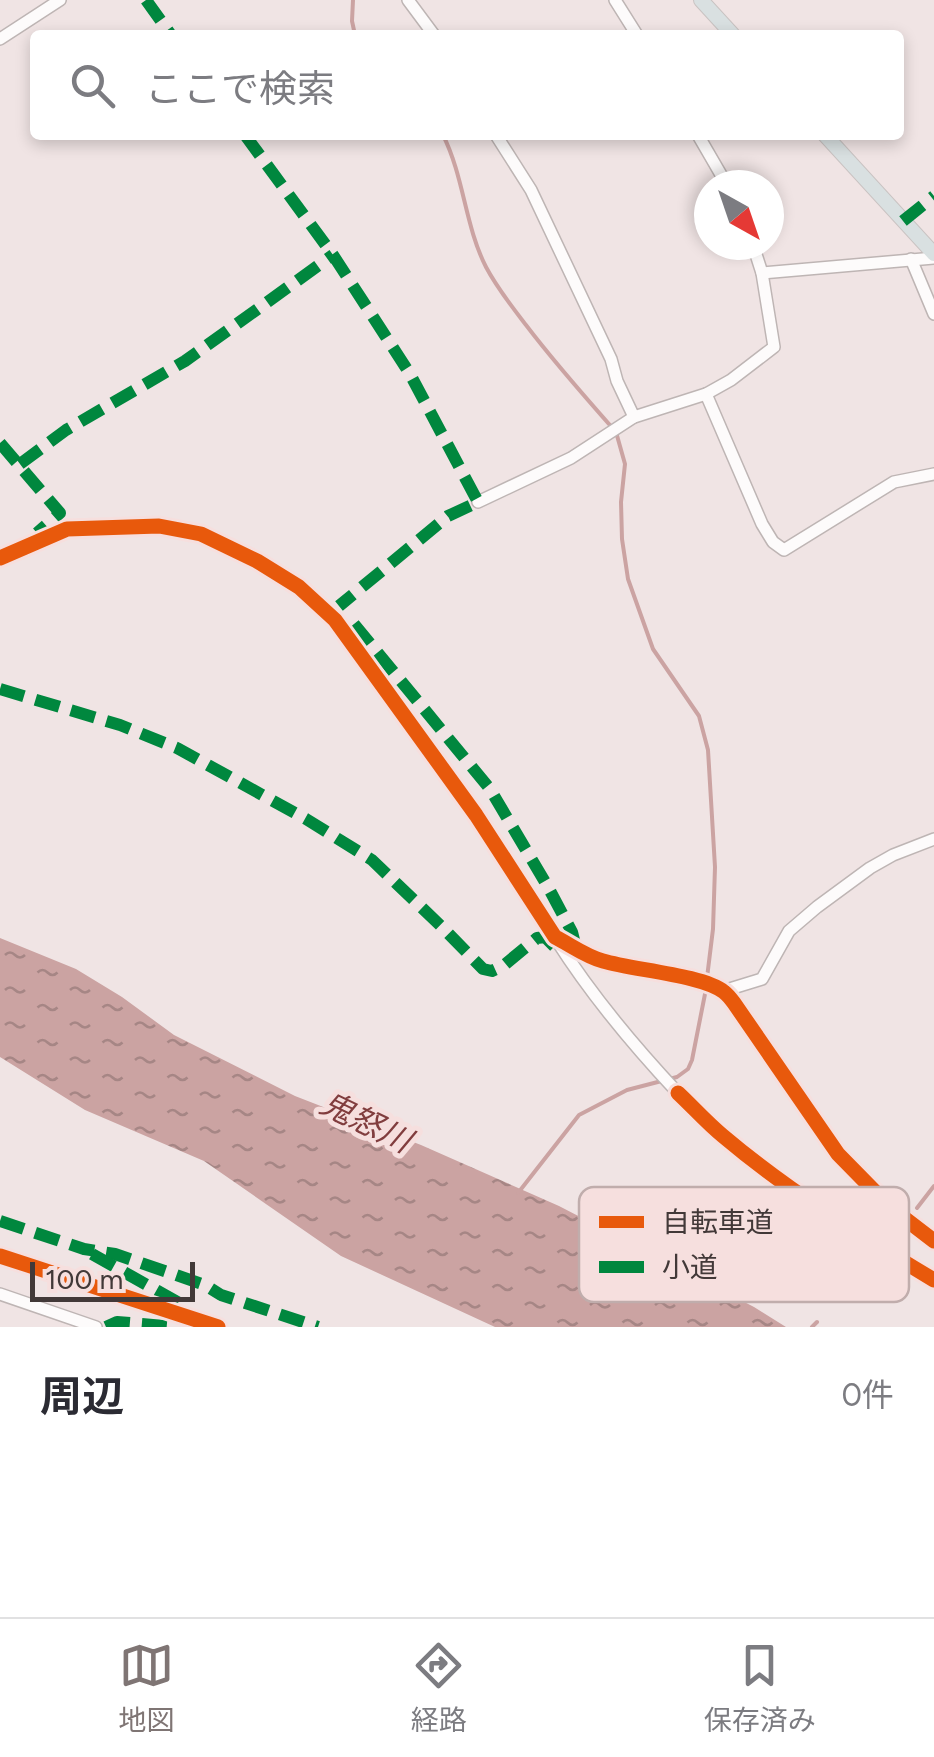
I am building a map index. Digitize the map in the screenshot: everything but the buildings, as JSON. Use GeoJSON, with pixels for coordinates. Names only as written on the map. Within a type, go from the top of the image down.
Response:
{"type":"FeatureCollection","features":[{"type":"Feature","properties":{"kind":"main road"},"geometry":{"type":"LineString","coordinates":[[701,0],[728,30]]}},
{"type":"Feature","properties":{"kind":"main road"},"geometry":{"type":"LineString","coordinates":[[830,140],[934,256]]}},
{"type":"Feature","properties":{"kind":"street"},"geometry":{"type":"LineString","coordinates":[[0,39],[60,0]]}},
{"type":"Feature","properties":{"kind":"street"},"geometry":{"type":"LineString","coordinates":[[408,0],[430,30]]}},
{"type":"Feature","properties":{"kind":"street"},"geometry":{"type":"LineString","coordinates":[[614,0],[633,30]]}},
{"type":"Feature","properties":{"kind":"street"},"geometry":{"type":"LineString","coordinates":[[499,140],[532,190],[634,417]]}},
{"type":"Feature","properties":{"kind":"street"},"geometry":{"type":"LineString","coordinates":[[701,140],[718,170]]}},
{"type":"Feature","properties":{"kind":"street"},"geometry":{"type":"LineString","coordinates":[[762,272],[934,256]]}},
{"type":"Feature","properties":{"kind":"street"},"geometry":{"type":"LineString","coordinates":[[478,502],[572,458],[634,417],[706,394],[774,347],[758,260]]}},
{"type":"Feature","properties":{"kind":"street"},"geometry":{"type":"LineString","coordinates":[[911,260],[934,314]]}},
{"type":"Feature","properties":{"kind":"street"},"geometry":{"type":"LineString","coordinates":[[706,394],[762,524],[772,542],[784,550],[894,482],[934,474]]}},
{"type":"Feature","properties":{"kind":"street"},"geometry":{"type":"LineString","coordinates":[[0,558],[67,530],[159,526],[201,534],[300,587],[336,620],[476,815],[577,973],[630,1042],[678,1093]]}},
{"type":"Feature","properties":{"kind":"street"},"geometry":{"type":"LineString","coordinates":[[724,991],[762,979],[789,931],[841,888],[893,855],[934,839]]}},
{"type":"Feature","properties":{"kind":"street"},"geometry":{"type":"LineString","coordinates":[[555,937],[604,962],[704,982],[724,991],[838,1154],[870,1187]]}},
{"type":"Feature","properties":{"kind":"street"},"geometry":{"type":"LineString","coordinates":[[909,1222],[934,1241]]}},
{"type":"Feature","properties":{"kind":"street"},"geometry":{"type":"LineString","coordinates":[[0,1294],[96,1327]]}},
{"type":"Feature","properties":{"kind":"water"},"geometry":{"type":"Polygon","coordinates":[[[0,938],[76,969],[174,1035],[295,1096],[421,1145],[579,1216],[579,1302],[744,1302],[786,1327],[495,1327],[341,1256],[204,1161],[85,1110],[0,1057],[0,938]]]}},
{"type":"Feature","properties":{"kind":"waterway"},"geometry":{"type":"LineString","coordinates":[[353,0],[354,30]]}},
{"type":"Feature","properties":{"kind":"waterway"},"geometry":{"type":"LineString","coordinates":[[445,140],[473,235],[490,275],[616,432],[625,464],[621,502],[628,579],[653,649],[699,716],[708,750],[715,867],[713,929],[692,1060],[677,1077],[627,1090],[579,1115],[518,1193]]}},
{"type":"Feature","properties":{"kind":"waterway"},"geometry":{"type":"LineString","coordinates":[[917,1208],[934,1186]]}},
{"type":"Feature","properties":{"kind":"waterway"},"geometry":{"type":"LineString","coordinates":[[812,1327],[817,1322]]}},
{"type":"Feature","properties":{"kind":"marked path"},"geometry":{"type":"LineString","coordinates":[[146,0],[167,30]]}},
{"type":"Feature","properties":{"kind":"marked path"},"geometry":{"type":"LineString","coordinates":[[249,140],[333,255],[410,374],[478,502],[448,516],[339,606]]}},
{"type":"Feature","properties":{"kind":"marked path"},"geometry":{"type":"LineString","coordinates":[[903,221],[934,196]]}},
{"type":"Feature","properties":{"kind":"marked path"},"geometry":{"type":"LineString","coordinates":[[20,464],[66,430],[185,361],[333,255]]}},
{"type":"Feature","properties":{"kind":"marked path"},"geometry":{"type":"LineString","coordinates":[[0,443],[60,513],[37,533]]}},
{"type":"Feature","properties":{"kind":"marked path"},"geometry":{"type":"LineString","coordinates":[[354,624],[490,789],[548,887],[572,932],[576,948]]}},
{"type":"Feature","properties":{"kind":"marked path"},"geometry":{"type":"LineString","coordinates":[[0,689],[120,725],[177,748],[306,819],[372,860],[483,969],[492,971],[503,966],[537,938],[545,937],[555,947]]}},
{"type":"Feature","properties":{"kind":"marked path"},"geometry":{"type":"LineString","coordinates":[[0,1221],[84,1249],[115,1254],[318,1327]]}},
{"type":"Feature","properties":{"kind":"marked path"},"geometry":{"type":"LineString","coordinates":[[92,1254],[179,1303]]}},
{"type":"Feature","properties":{"kind":"marked path"},"geometry":{"type":"LineString","coordinates":[[106,1327],[117,1322],[177,1327]]}},
{"type":"Feature","properties":{"kind":"cycle path"},"geometry":{"type":"LineString","coordinates":[[0,558],[67,529],[159,526],[201,534],[299,587],[335,620],[476,815],[555,937],[596,959],[700,981],[724,992],[838,1154],[870,1187]]}},
{"type":"Feature","properties":{"kind":"cycle path"},"geometry":{"type":"LineString","coordinates":[[678,1093],[717,1131],[789,1187]]}},
{"type":"Feature","properties":{"kind":"cycle path"},"geometry":{"type":"LineString","coordinates":[[909,1222],[934,1241]]}},
{"type":"Feature","properties":{"kind":"cycle path"},"geometry":{"type":"LineString","coordinates":[[0,1256],[218,1327]]}},
{"type":"Feature","properties":{"kind":"cycle path"},"geometry":{"type":"LineString","coordinates":[[909,1265],[934,1280]]}},
{"type":"Feature","properties":{"kind":"water label","name":"鬼怒川"},"geometry":{"type":"Point","coordinates":[366,1122]}}]}
